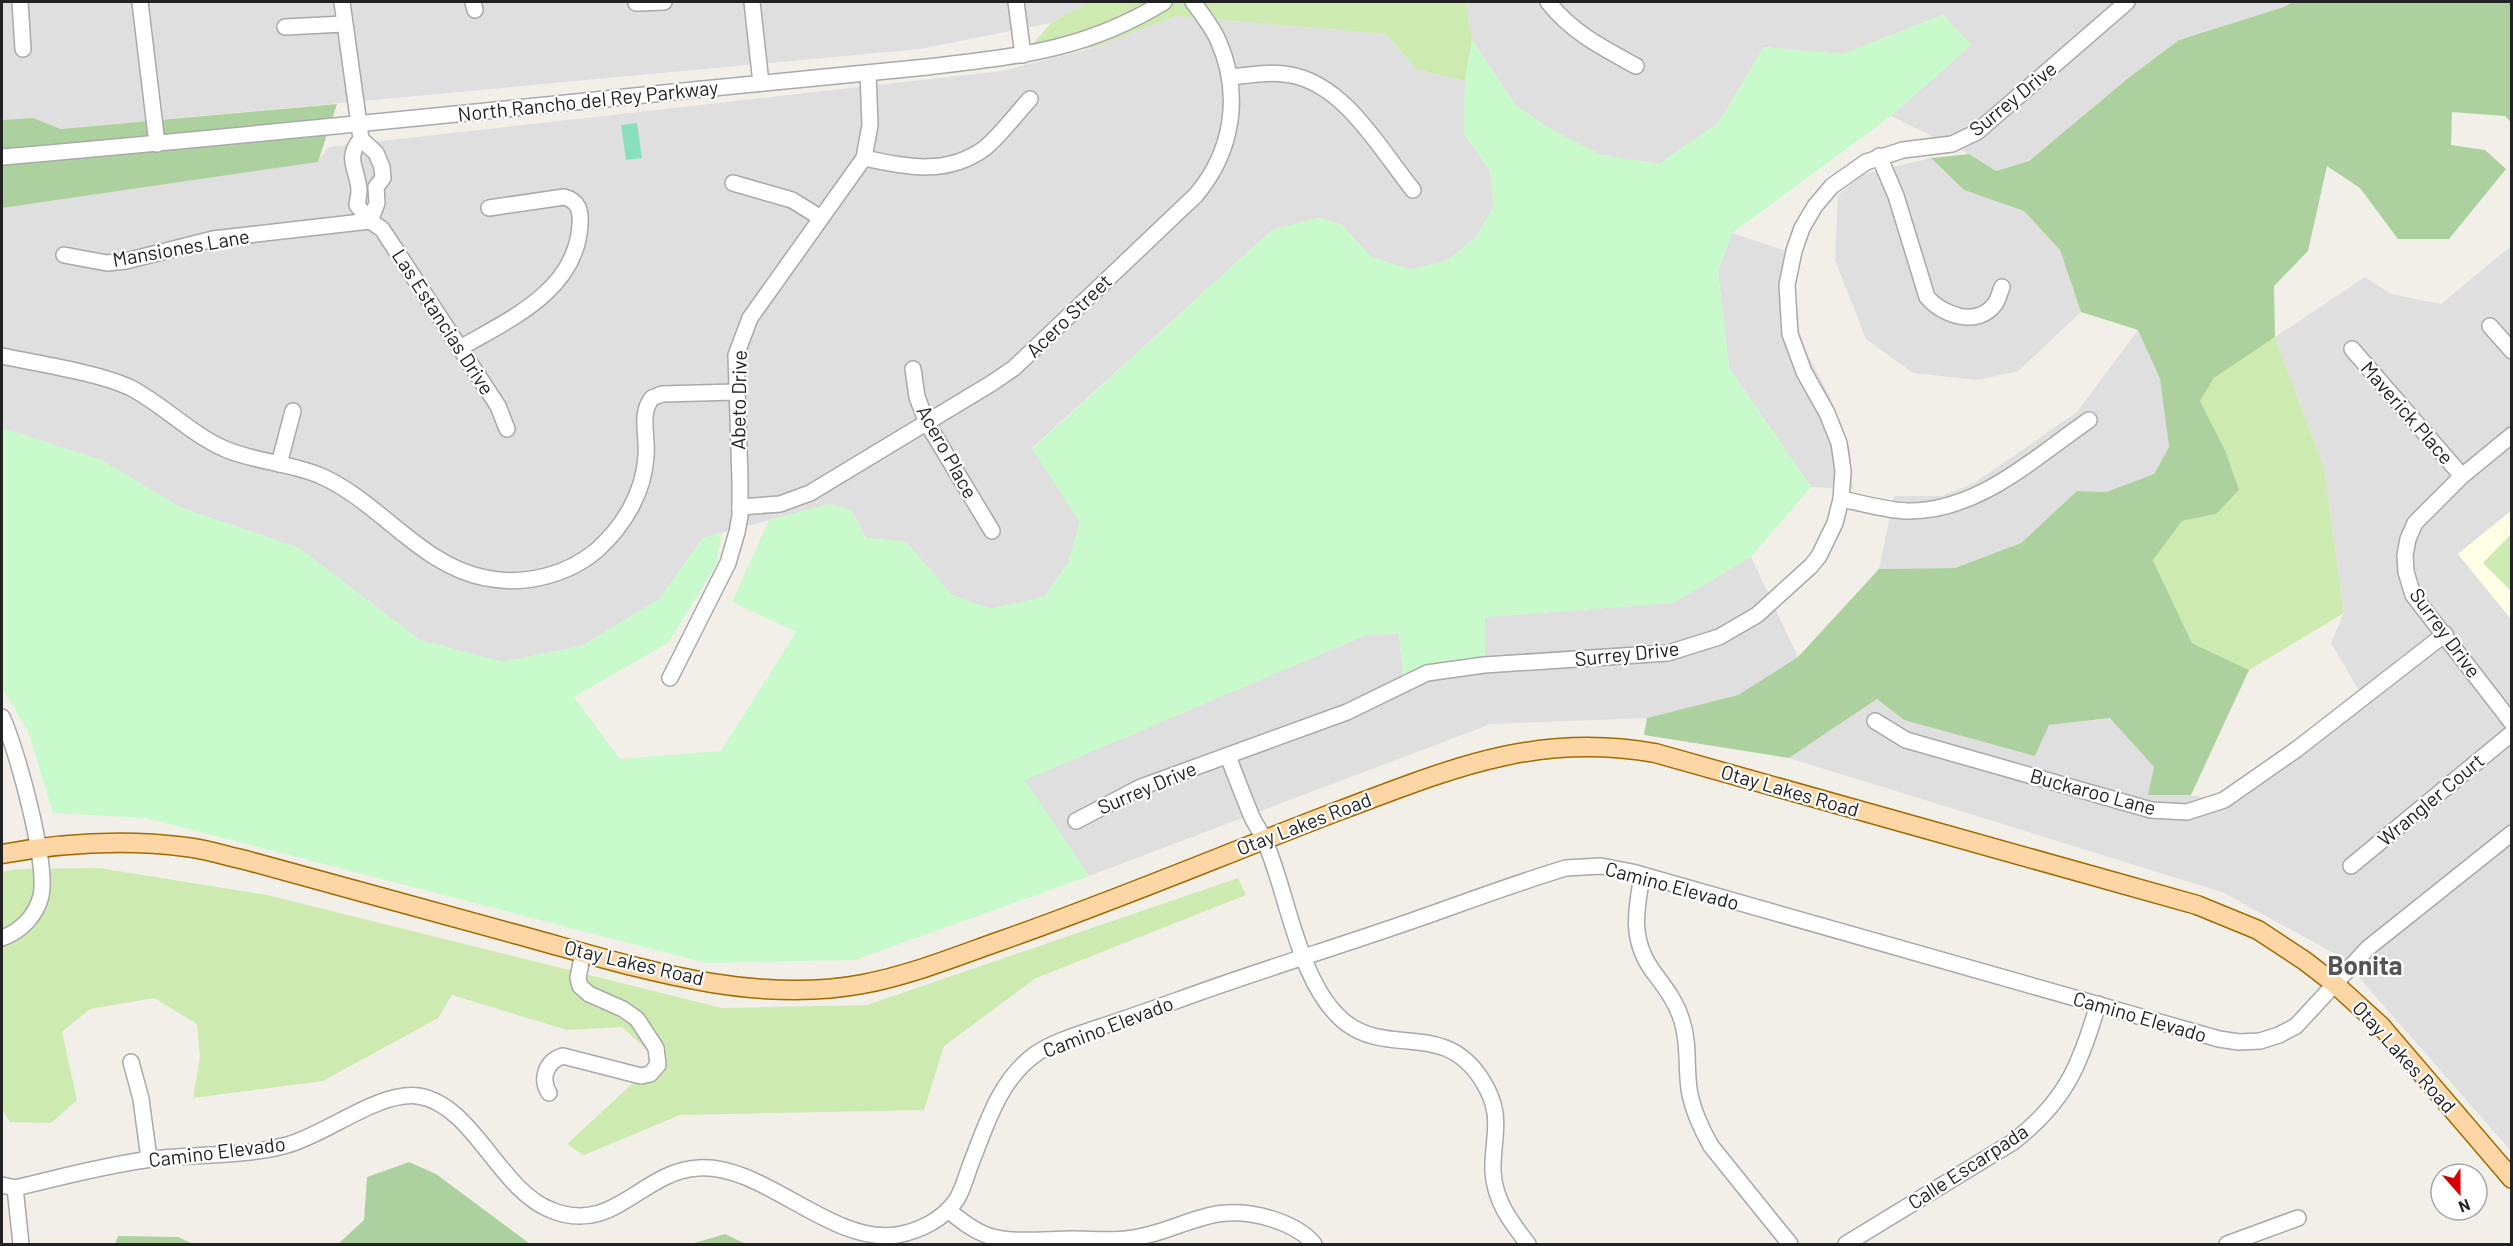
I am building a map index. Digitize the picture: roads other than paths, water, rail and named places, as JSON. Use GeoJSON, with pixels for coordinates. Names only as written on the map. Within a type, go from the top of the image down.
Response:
{"type":"FeatureCollection","features":[{"type":"Feature","properties":{"kind":"main road","name":"Otay Lakes Road"},"geometry":{"type":"LineString","coordinates":[[2,854],[74,843],[129,843],[188,847],[256,863],[681,978],[772,989],[804,990],[861,984],[908,973],[1036,928],[1377,796],[1491,757],[1557,746],[1635,749],[2197,905],[2258,930],[2336,985],[2388,1034],[2511,1179]]}},
{"type":"Feature","properties":{"kind":"street"},"geometry":{"type":"LineString","coordinates":[[20,2],[23,49]]}},
{"type":"Feature","properties":{"kind":"street"},"geometry":{"type":"LineString","coordinates":[[140,2],[157,144]]}},
{"type":"Feature","properties":{"kind":"street"},"geometry":{"type":"LineString","coordinates":[[342,2],[360,131],[376,153],[382,167],[383,178],[376,187],[377,203],[370,221]]}},
{"type":"Feature","properties":{"kind":"street"},"geometry":{"type":"LineString","coordinates":[[636,3],[664,2]]}},
{"type":"Feature","properties":{"kind":"street"},"geometry":{"type":"LineString","coordinates":[[752,2],[761,83]]}},
{"type":"Feature","properties":{"kind":"street"},"geometry":{"type":"LineString","coordinates":[[1016,2],[1023,55]]}},
{"type":"Feature","properties":{"kind":"street","name":"North Rancho del Rey Parkway"},"geometry":{"type":"LineString","coordinates":[[2,157],[360,131],[761,83],[1023,55],[1090,38],[1164,2]]}},
{"type":"Feature","properties":{"kind":"street","name":"Acero Street"},"geometry":{"type":"LineString","coordinates":[[740,507],[780,504],[810,493],[1014,368],[1196,195],[1213,172],[1225,146],[1232,111],[1230,77],[1218,39],[1193,2]]}},
{"type":"Feature","properties":{"kind":"street"},"geometry":{"type":"LineString","coordinates":[[1548,2],[1561,18],[1580,34],[1636,66]]}},
{"type":"Feature","properties":{"kind":"street","name":"Surrey Drive"},"geometry":{"type":"LineString","coordinates":[[1076,821],[1141,787],[1347,712],[1427,673],[1484,665],[1668,653],[1719,637],[1757,615],[1811,566],[1831,534],[1841,499],[1843,471],[1839,443],[1827,413],[1804,372],[1790,334],[1787,285],[1797,239],[1815,206],[1843,177],[1879,156],[1903,150],[1942,146],[1970,136],[2127,2]]}},
{"type":"Feature","properties":{"kind":"street"},"geometry":{"type":"LineString","coordinates":[[285,27],[344,24]]}},
{"type":"Feature","properties":{"kind":"street","name":"Abeto Drive"},"geometry":{"type":"LineString","coordinates":[[670,678],[734,547],[740,507],[735,392],[736,355],[741,336],[750,318],[864,158],[870,125],[868,73]]}},
{"type":"Feature","properties":{"kind":"street"},"geometry":{"type":"LineString","coordinates":[[1230,77],[1267,73],[1290,75],[1312,81],[1330,90],[1345,103],[1413,190]]}},
{"type":"Feature","properties":{"kind":"street"},"geometry":{"type":"LineString","coordinates":[[864,158],[916,168],[939,168],[957,163],[986,147],[1030,99]]}},
{"type":"Feature","properties":{"kind":"street","name":"Las Estancias Drive"},"geometry":{"type":"LineString","coordinates":[[360,131],[352,160],[359,189],[357,205],[370,221],[382,229],[498,406],[507,429]]}},
{"type":"Feature","properties":{"kind":"street"},"geometry":{"type":"LineString","coordinates":[[1879,156],[1896,196],[1927,297],[1931,302],[1955,316],[1978,315],[1994,305],[2002,287]]}},
{"type":"Feature","properties":{"kind":"street"},"geometry":{"type":"LineString","coordinates":[[733,183],[792,200],[820,218]]}},
{"type":"Feature","properties":{"kind":"street"},"geometry":{"type":"LineString","coordinates":[[359,189],[376,187]]}},
{"type":"Feature","properties":{"kind":"street"},"geometry":{"type":"LineString","coordinates":[[460,348],[514,315],[556,284],[570,265],[580,234],[581,213],[577,204],[569,198],[559,196],[489,208]]}},
{"type":"Feature","properties":{"kind":"street","name":"Mansiones Lane"},"geometry":{"type":"LineString","coordinates":[[64,255],[106,263],[126,261],[213,239],[370,221]]}},
{"type":"Feature","properties":{"kind":"street"},"geometry":{"type":"LineString","coordinates":[[2490,326],[2511,351]]}},
{"type":"Feature","properties":{"kind":"street","name":"Maverick Place"},"geometry":{"type":"LineString","coordinates":[[2352,349],[2462,476]]}},
{"type":"Feature","properties":{"kind":"street"},"geometry":{"type":"LineString","coordinates":[[2,356],[127,386],[224,448],[321,476],[450,566],[486,578],[513,581],[553,574],[587,558],[614,534],[625,518],[643,477],[646,455],[646,416],[652,398],[662,394],[735,392]]}},
{"type":"Feature","properties":{"kind":"street","name":"Acero Place"},"geometry":{"type":"LineString","coordinates":[[913,369],[917,397],[927,423],[992,531]]}},
{"type":"Feature","properties":{"kind":"street"},"geometry":{"type":"LineString","coordinates":[[279,464],[293,411]]}},
{"type":"Feature","properties":{"kind":"street"},"geometry":{"type":"LineString","coordinates":[[1841,499],[1905,511],[1930,510],[1956,504],[1983,494],[2089,420]]}},
{"type":"Feature","properties":{"kind":"street","name":"Surrey Drive"},"geometry":{"type":"LineString","coordinates":[[2511,435],[2462,476],[2420,516],[2411,531],[2405,555],[2406,572],[2413,594],[2511,723]]}},
{"type":"Feature","properties":{"kind":"street","name":"Buckaroo Lane"},"geometry":{"type":"LineString","coordinates":[[1875,721],[1906,740],[2151,810],[2187,812],[2212,805],[2235,793],[2445,634]]}},
{"type":"Feature","properties":{"kind":"street"},"geometry":{"type":"LineString","coordinates":[[2,717],[19,762],[37,847],[42,888],[38,905],[27,922],[18,930],[2,938]]}},
{"type":"Feature","properties":{"kind":"street","name":"Wrangler Court"},"geometry":{"type":"LineString","coordinates":[[2351,866],[2511,733]]}},
{"type":"Feature","properties":{"kind":"street"},"geometry":{"type":"LineString","coordinates":[[1228,756],[1252,817],[1264,839],[1318,992],[1338,1016],[1364,1034],[1388,1039],[1426,1041],[1450,1049],[1475,1071],[1487,1089],[1495,1110],[1497,1133],[1493,1171],[1497,1194],[1506,1216],[1528,1245]]}},
{"type":"Feature","properties":{"kind":"street","name":"Camino Elevado"},"geometry":{"type":"LineString","coordinates":[[8,1186],[149,1159],[215,1155],[278,1147],[309,1138],[384,1101],[402,1096],[418,1096],[437,1102],[453,1113],[530,1199],[546,1209],[563,1214],[584,1216],[606,1212],[665,1176],[685,1169],[706,1167],[734,1173],[844,1226],[871,1235],[891,1235],[911,1232],[931,1223],[948,1210],[962,1190],[1002,1092],[1021,1066],[1060,1041],[1566,868],[1601,866],[1642,876],[2219,1039],[2250,1042],[2270,1039],[2296,1026],[2368,948],[2511,833]]}},
{"type":"Feature","properties":{"kind":"street"},"geometry":{"type":"LineString","coordinates":[[1642,876],[1635,919],[1639,941],[1651,968],[1667,990],[1682,1020],[1689,1053],[1690,1094],[1702,1131],[1720,1158],[1790,1245]]}},
{"type":"Feature","properties":{"kind":"street"},"geometry":{"type":"LineString","coordinates":[[549,1093],[544,1085],[544,1076],[551,1063],[558,1058],[567,1056],[641,1076],[650,1074],[658,1065],[656,1048],[637,1019],[623,1009],[590,994],[580,986],[578,978],[583,952]]}},
{"type":"Feature","properties":{"kind":"street","name":"Calle Escarpada"},"geometry":{"type":"LineString","coordinates":[[1846,1245],[2013,1142],[2035,1124],[2058,1098],[2076,1069],[2085,1050],[2098,1004]]}},
{"type":"Feature","properties":{"kind":"street"},"geometry":{"type":"LineString","coordinates":[[131,1062],[141,1099],[149,1159]]}},
{"type":"Feature","properties":{"kind":"street"},"geometry":{"type":"LineString","coordinates":[[8,1186],[21,1245]]}},
{"type":"Feature","properties":{"kind":"street"},"geometry":{"type":"LineString","coordinates":[[948,1210],[966,1225],[1000,1238],[1088,1239],[1125,1239],[1155,1233],[1213,1213],[1238,1212],[1265,1216],[1284,1223],[1307,1236],[1314,1245]]}},
{"type":"Feature","properties":{"kind":"street"},"geometry":{"type":"LineString","coordinates":[[2227,1245],[2298,1218]]}},
{"type":"Feature","properties":{"kind":"district","name":"Bonita"},"geometry":{"type":"Point","coordinates":[2365,966]}}]}
